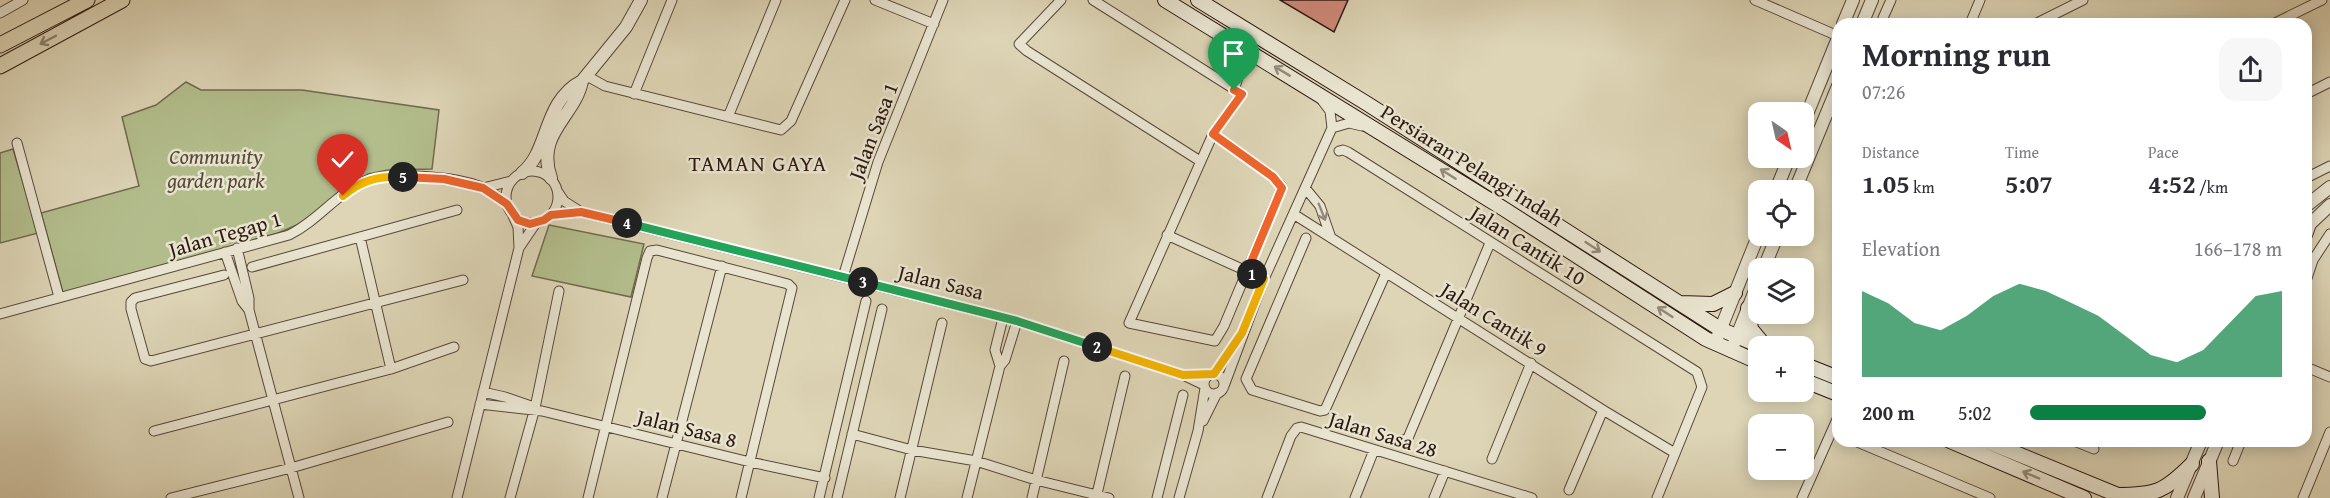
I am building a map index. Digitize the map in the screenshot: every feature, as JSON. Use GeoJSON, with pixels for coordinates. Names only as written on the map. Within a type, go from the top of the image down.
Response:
{"type":"FeatureCollection","features":[{"type":"Feature","properties":{"kind":"highway"},"geometry":{"type":"LineString","coordinates":[[0,45],[87,0]]}},
{"type":"Feature","properties":{"kind":"highway"},"geometry":{"type":"LineString","coordinates":[[0,66],[122,0]]}},
{"type":"Feature","properties":{"kind":"highway"},"geometry":{"type":"LineString","coordinates":[[96,14],[134,0]]}},
{"type":"Feature","properties":{"kind":"main road","name":"Persiaran Pelangi Indah"},"geometry":{"type":"LineString","coordinates":[[1165,0],[1376,129],[1715,344],[1748,358]]}},
{"type":"Feature","properties":{"kind":"main road","name":"Persiaran Pelangi Indah"},"geometry":{"type":"LineString","coordinates":[[1198,0],[1366,103],[1720,329],[1748,342]]}},
{"type":"Feature","properties":{"kind":"main road"},"geometry":{"type":"LineString","coordinates":[[1680,303],[1713,304],[1735,294]]}},
{"type":"Feature","properties":{"kind":"main road"},"geometry":{"type":"LineString","coordinates":[[1814,368],[1832,376]]}},
{"type":"Feature","properties":{"kind":"main road"},"geometry":{"type":"LineString","coordinates":[[1814,384],[1832,391]]}},
{"type":"Feature","properties":{"kind":"main road"},"geometry":{"type":"LineString","coordinates":[[1964,447],[2084,498]]}},
{"type":"Feature","properties":{"kind":"main road"},"geometry":{"type":"LineString","coordinates":[[2001,447],[2121,496],[2141,495],[2161,490],[2175,481],[2192,464]]}},
{"type":"Feature","properties":{"kind":"main road"},"geometry":{"type":"LineString","coordinates":[[2209,461],[2212,498]]}},
{"type":"Feature","properties":{"kind":"street"},"geometry":{"type":"LineString","coordinates":[[0,13],[24,0]]}},
{"type":"Feature","properties":{"kind":"street"},"geometry":{"type":"LineString","coordinates":[[457,498],[519,248],[518,227],[507,204],[507,188],[511,181],[532,165],[548,121],[573,86],[584,78],[626,27],[641,0]]}},
{"type":"Feature","properties":{"kind":"street"},"geometry":{"type":"LineString","coordinates":[[634,94],[672,0]]}},
{"type":"Feature","properties":{"kind":"street"},"geometry":{"type":"LineString","coordinates":[[728,117],[776,0]]}},
{"type":"Feature","properties":{"kind":"street"},"geometry":{"type":"LineString","coordinates":[[584,78],[634,94],[775,130],[784,128],[791,121],[845,0]]}},
{"type":"Feature","properties":{"kind":"street"},"geometry":{"type":"LineString","coordinates":[[875,0],[934,24]]}},
{"type":"Feature","properties":{"kind":"street","name":"Jalan Sasa 1"},"geometry":{"type":"LineString","coordinates":[[843,277],[878,162],[944,0]]}},
{"type":"Feature","properties":{"kind":"street"},"geometry":{"type":"LineString","coordinates":[[1061,0],[1019,44],[1200,161]]}},
{"type":"Feature","properties":{"kind":"street"},"geometry":{"type":"LineString","coordinates":[[1093,0],[1238,92]]}},
{"type":"Feature","properties":{"kind":"street"},"geometry":{"type":"LineString","coordinates":[[1755,0],[1832,34]]}},
{"type":"Feature","properties":{"kind":"street"},"geometry":{"type":"LineString","coordinates":[[1846,18],[1853,0]]}},
{"type":"Feature","properties":{"kind":"street"},"geometry":{"type":"LineString","coordinates":[[1864,18],[1872,0]]}},
{"type":"Feature","properties":{"kind":"street"},"geometry":{"type":"LineString","coordinates":[[1883,18],[1891,0]]}},
{"type":"Feature","properties":{"kind":"street"},"geometry":{"type":"LineString","coordinates":[[1972,18],[1980,0]]}},
{"type":"Feature","properties":{"kind":"street"},"geometry":{"type":"LineString","coordinates":[[2047,18],[2083,0]]}},
{"type":"Feature","properties":{"kind":"street"},"geometry":{"type":"LineString","coordinates":[[2285,18],[2322,0]]}},
{"type":"Feature","properties":{"kind":"street"},"geometry":{"type":"LineString","coordinates":[[1213,134],[1273,177],[1282,188],[1224,326],[1215,341],[1129,323],[1200,161],[1213,134],[1238,92],[1243,62],[1230,40]]}},
{"type":"Feature","properties":{"kind":"street"},"geometry":{"type":"LineString","coordinates":[[1812,102],[1832,52]]}},
{"type":"Feature","properties":{"kind":"street"},"geometry":{"type":"LineString","coordinates":[[519,248],[536,223],[551,215],[558,200],[558,192],[547,167],[552,139],[557,124],[580,92],[584,78]]}},
{"type":"Feature","properties":{"kind":"street"},"geometry":{"type":"LineString","coordinates":[[2312,91],[2330,82]]}},
{"type":"Feature","properties":{"kind":"street"},"geometry":{"type":"LineString","coordinates":[[1198,431],[1220,389],[1264,279],[1295,215],[1332,128],[1330,111],[1315,92]]}},
{"type":"Feature","properties":{"kind":"street"},"geometry":{"type":"LineString","coordinates":[[1799,180],[1832,101]]}},
{"type":"Feature","properties":{"kind":"street"},"geometry":{"type":"LineString","coordinates":[[1332,128],[1349,123],[1376,129]]}},
{"type":"Feature","properties":{"kind":"street"},"geometry":{"type":"LineString","coordinates":[[17,143],[59,297]]}},
{"type":"Feature","properties":{"kind":"street","name":"Jalan Cantik 10"},"geometry":{"type":"LineString","coordinates":[[1339,151],[1348,152],[1697,372],[1702,387],[1675,453]]}},
{"type":"Feature","properties":{"kind":"street"},"geometry":{"type":"LineString","coordinates":[[2312,175],[2330,166]]}},
{"type":"Feature","properties":{"kind":"street"},"geometry":{"type":"LineString","coordinates":[[522,173],[532,171],[543,173],[551,178]]}},
{"type":"Feature","properties":{"kind":"street","name":"Jalan Tegap 1"},"geometry":{"type":"LineString","coordinates":[[0,314],[289,235],[302,229],[357,185],[369,179],[386,176],[444,179],[483,188],[507,204]]}},
{"type":"Feature","properties":{"kind":"street","name":"Jalan Tegap 1"},"geometry":{"type":"LineString","coordinates":[[483,188],[511,181]]}},
{"type":"Feature","properties":{"kind":"street"},"geometry":{"type":"LineString","coordinates":[[2312,201],[2330,187]]}},
{"type":"Feature","properties":{"kind":"street"},"geometry":{"type":"LineString","coordinates":[[1306,189],[1320,206],[1331,238]]}},
{"type":"Feature","properties":{"kind":"street","name":"Jalan Sasa"},"geometry":{"type":"LineString","coordinates":[[558,192],[564,201],[581,212],[1017,321],[1208,381]]}},
{"type":"Feature","properties":{"kind":"street"},"geometry":{"type":"LineString","coordinates":[[2312,222],[2330,205]]}},
{"type":"Feature","properties":{"kind":"street"},"geometry":{"type":"LineString","coordinates":[[252,267],[457,210]]}},
{"type":"Feature","properties":{"kind":"street","name":"Jalan Sasa"},"geometry":{"type":"LineString","coordinates":[[551,215],[581,212]]}},
{"type":"Feature","properties":{"kind":"street","name":"Jalan Cantik 9"},"geometry":{"type":"LineString","coordinates":[[1295,215],[1675,453]]}},
{"type":"Feature","properties":{"kind":"street"},"geometry":{"type":"LineString","coordinates":[[513,216],[524,222],[536,223]]}},
{"type":"Feature","properties":{"kind":"street"},"geometry":{"type":"LineString","coordinates":[[2312,263],[2330,234]]}},
{"type":"Feature","properties":{"kind":"street"},"geometry":{"type":"LineString","coordinates":[[1167,235],[1264,279]]}},
{"type":"Feature","properties":{"kind":"street"},"geometry":{"type":"LineString","coordinates":[[360,237],[391,369]]}},
{"type":"Feature","properties":{"kind":"street"},"geometry":{"type":"LineString","coordinates":[[1306,238],[1246,380],[1252,390],[1320,411],[1325,410],[1386,273]]}},
{"type":"Feature","properties":{"kind":"street"},"geometry":{"type":"LineString","coordinates":[[1402,441],[1408,438],[1490,243]]}},
{"type":"Feature","properties":{"kind":"street"},"geometry":{"type":"LineString","coordinates":[[1715,344],[1754,246]]}},
{"type":"Feature","properties":{"kind":"street"},"geometry":{"type":"LineString","coordinates":[[237,248],[249,298],[249,310],[299,498]]}},
{"type":"Feature","properties":{"kind":"street"},"geometry":{"type":"LineString","coordinates":[[588,498],[650,251],[657,250],[788,284],[792,288],[741,498]]}},
{"type":"Feature","properties":{"kind":"street"},"geometry":{"type":"LineString","coordinates":[[225,252],[242,301],[249,310]]}},
{"type":"Feature","properties":{"kind":"street"},"geometry":{"type":"LineString","coordinates":[[662,498],[722,266]]}},
{"type":"Feature","properties":{"kind":"street"},"geometry":{"type":"LineString","coordinates":[[224,275],[135,298],[131,302],[145,359],[151,362],[463,280]]}},
{"type":"Feature","properties":{"kind":"street"},"geometry":{"type":"LineString","coordinates":[[510,498],[537,410],[559,291]]}},
{"type":"Feature","properties":{"kind":"street"},"geometry":{"type":"LineString","coordinates":[[819,498],[866,301]]}},
{"type":"Feature","properties":{"kind":"street"},"geometry":{"type":"LineString","coordinates":[[1731,351],[1748,308]]}},
{"type":"Feature","properties":{"kind":"street"},"geometry":{"type":"LineString","coordinates":[[837,498],[882,309]]}},
{"type":"Feature","properties":{"kind":"street"},"geometry":{"type":"LineString","coordinates":[[1000,366],[995,350],[1003,318]]}},
{"type":"Feature","properties":{"kind":"street"},"geometry":{"type":"LineString","coordinates":[[967,498],[1000,366],[1005,360],[1017,321]]}},
{"type":"Feature","properties":{"kind":"street"},"geometry":{"type":"LineString","coordinates":[[900,498],[942,323]]}},
{"type":"Feature","properties":{"kind":"street"},"geometry":{"type":"LineString","coordinates":[[1179,498],[1198,431],[1208,381],[1242,333]]}},
{"type":"Feature","properties":{"kind":"street"},"geometry":{"type":"LineString","coordinates":[[154,431],[391,369],[454,347]]}},
{"type":"Feature","properties":{"kind":"street"},"geometry":{"type":"LineString","coordinates":[[1032,498],[1064,361]]}},
{"type":"Feature","properties":{"kind":"street"},"geometry":{"type":"LineString","coordinates":[[1492,459],[1531,363]]}},
{"type":"Feature","properties":{"kind":"street"},"geometry":{"type":"LineString","coordinates":[[2312,370],[2330,377]]}},
{"type":"Feature","properties":{"kind":"street"},"geometry":{"type":"LineString","coordinates":[[1097,496],[1125,376]]}},
{"type":"Feature","properties":{"kind":"street"},"geometry":{"type":"LineString","coordinates":[[1208,381],[1223,379],[1220,389]]}},
{"type":"Feature","properties":{"kind":"street"},"geometry":{"type":"LineString","coordinates":[[1208,381],[1210,393],[1220,389]]}},
{"type":"Feature","properties":{"kind":"street","name":"Jalan Sasa 8"},"geometry":{"type":"LineString","coordinates":[[483,392],[505,397],[537,410]]}},
{"type":"Feature","properties":{"kind":"street"},"geometry":{"type":"LineString","coordinates":[[1157,498],[1183,395]]}},
{"type":"Feature","properties":{"kind":"street","name":"Jalan Sasa 8"},"geometry":{"type":"LineString","coordinates":[[480,404],[537,410],[675,445],[825,478]]}},
{"type":"Feature","properties":{"kind":"street"},"geometry":{"type":"LineString","coordinates":[[1569,490],[1603,410]]}},
{"type":"Feature","properties":{"kind":"street"},"geometry":{"type":"LineString","coordinates":[[171,498],[291,468],[448,422]]}},
{"type":"Feature","properties":{"kind":"street","name":"Jalan Sasa 28"},"geometry":{"type":"LineString","coordinates":[[1267,498],[1291,436],[1301,428],[1445,471],[1511,495],[1532,498]]}},
{"type":"Feature","properties":{"kind":"street"},"geometry":{"type":"LineString","coordinates":[[2304,498],[2330,432]]}},
{"type":"Feature","properties":{"kind":"street"},"geometry":{"type":"LineString","coordinates":[[852,434],[912,450],[976,461],[1036,480],[1109,498]]}},
{"type":"Feature","properties":{"kind":"street"},"geometry":{"type":"LineString","coordinates":[[1802,498],[1832,436]]}},
{"type":"Feature","properties":{"kind":"street"},"geometry":{"type":"LineString","coordinates":[[1869,447],[1990,498]]}},
{"type":"Feature","properties":{"kind":"street"},"geometry":{"type":"LineString","coordinates":[[2177,498],[2199,447]]}},
{"type":"Feature","properties":{"kind":"street"},"geometry":{"type":"LineString","coordinates":[[2194,498],[2215,447]]}},
{"type":"Feature","properties":{"kind":"street"},"geometry":{"type":"LineString","coordinates":[[2233,461],[2239,447]]}},
{"type":"Feature","properties":{"kind":"street"},"geometry":{"type":"LineString","coordinates":[[1355,498],[1374,450]]}},
{"type":"Feature","properties":{"kind":"street"},"geometry":{"type":"LineString","coordinates":[[1658,498],[1675,453]]}},
{"type":"Feature","properties":{"kind":"street"},"geometry":{"type":"LineString","coordinates":[[1434,498],[1445,471]]}},
{"type":"Feature","properties":{"kind":"green space","name":"Community garden park"},"geometry":{"type":"Polygon","coordinates":[[[186,82],[201,90],[302,90],[439,110],[432,169],[388,170],[368,174],[299,224],[276,234],[198,258],[63,293],[41,213],[139,186],[122,117],[156,105],[186,82]]]}},
{"type":"Feature","properties":{"kind":"green space"},"geometry":{"type":"Polygon","coordinates":[[[13,149],[38,233],[0,243],[0,153],[13,149]]]}},
{"type":"Feature","properties":{"kind":"green space"},"geometry":{"type":"Polygon","coordinates":[[[549,225],[644,244],[631,297],[532,276],[549,225]]]}},
{"type":"Feature","properties":{"kind":"building"},"geometry":{"type":"Polygon","coordinates":[[[1280,0],[1348,0],[1334,32],[1280,0]]]}},
{"type":"Feature","properties":{"kind":"district","name":"TAMAN GAYA"},"geometry":{"type":"Point","coordinates":[758,163]}},
{"type":"Feature","properties":{"kind":"route"},"geometry":{"type":"LineString","coordinates":[[343,196],[369,179],[386,176],[444,179],[476,185],[500,198],[518,220],[530,224],[544,220],[551,215],[581,212],[1017,321],[1183,375],[1208,376],[1214,374],[1242,333],[1264,279],[1247,272],[1282,188],[1273,177],[1213,134],[1242,94],[1234,90]]}}]}
